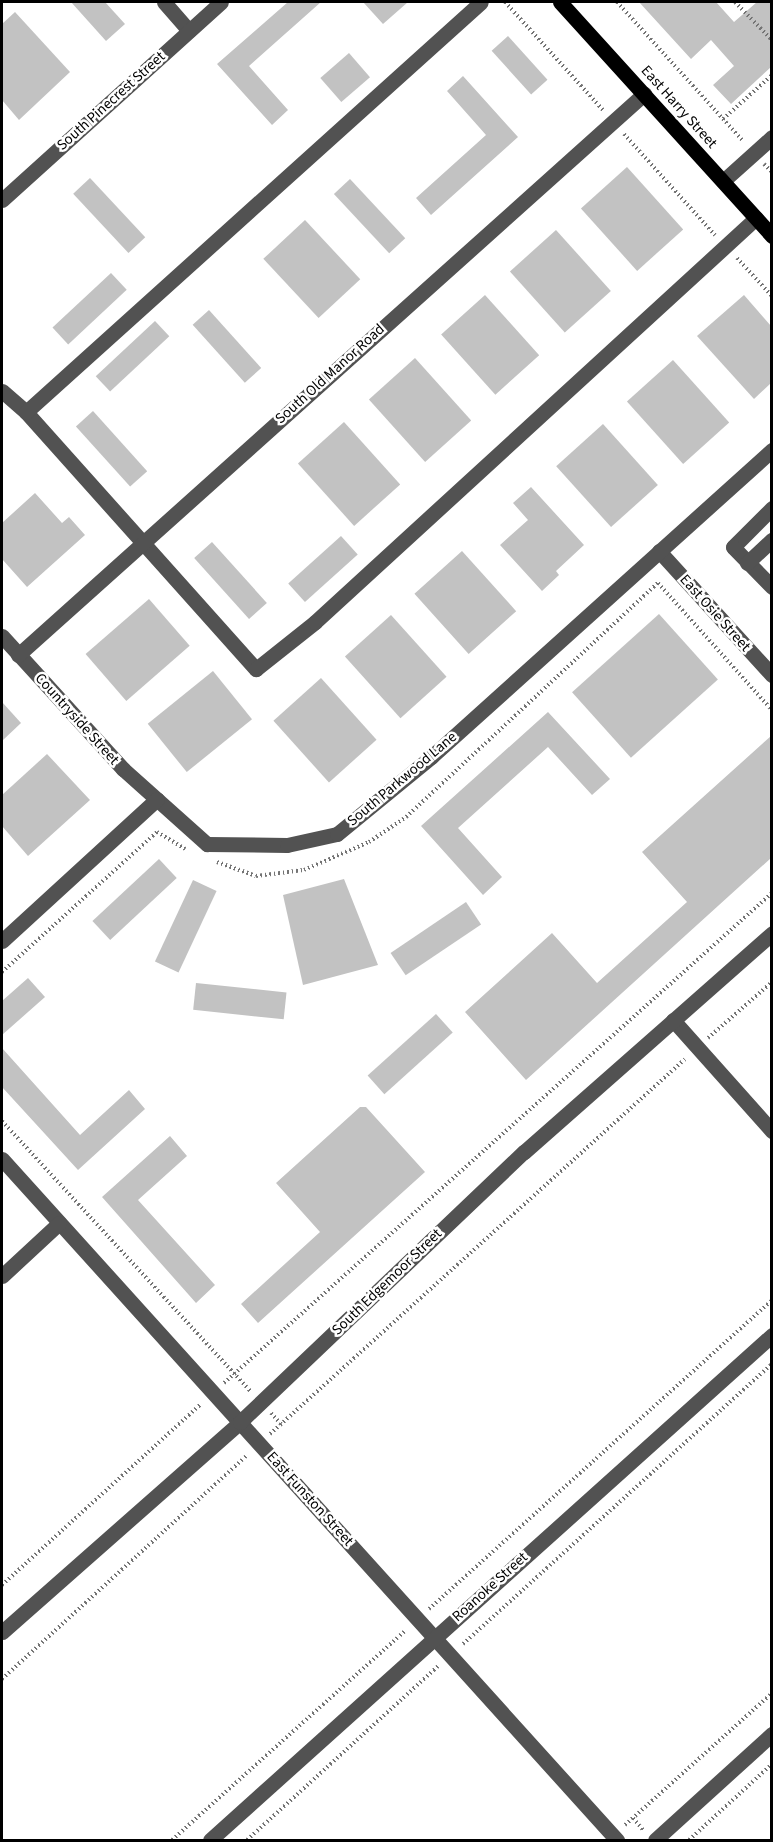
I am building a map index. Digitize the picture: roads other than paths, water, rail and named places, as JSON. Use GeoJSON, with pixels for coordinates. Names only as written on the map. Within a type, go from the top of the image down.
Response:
{"type":"FeatureCollection","features":[{"type":"Feature","properties":{"kind":"main road","name":"East Harry Street"},"geometry":{"type":"LineString","coordinates":[[560,2],[771,236]]}},
{"type":"Feature","properties":{"kind":"street"},"geometry":{"type":"LineString","coordinates":[[164,2],[189,31]]}},
{"type":"Feature","properties":{"kind":"street","name":"South Pinecrest Street"},"geometry":{"type":"LineString","coordinates":[[2,200],[220,2]]}},
{"type":"Feature","properties":{"kind":"street"},"geometry":{"type":"LineString","coordinates":[[26,412],[481,2]]}},
{"type":"Feature","properties":{"kind":"street","name":"South Old Manor Road"},"geometry":{"type":"LineString","coordinates":[[18,654],[644,94]]}},
{"type":"Feature","properties":{"kind":"street"},"geometry":{"type":"LineString","coordinates":[[723,182],[771,137]]}},
{"type":"Feature","properties":{"kind":"street"},"geometry":{"type":"LineString","coordinates":[[2,391],[26,412],[256,669],[315,622],[756,218]]}},
{"type":"Feature","properties":{"kind":"street","name":"South Parkwood Lane"},"geometry":{"type":"LineString","coordinates":[[157,799],[207,844],[287,845],[338,834],[431,757],[771,450]]}},
{"type":"Feature","properties":{"kind":"street"},"geometry":{"type":"LineString","coordinates":[[771,508],[733,547],[771,587]]}},
{"type":"Feature","properties":{"kind":"street"},"geometry":{"type":"LineString","coordinates":[[747,563],[771,540]]}},
{"type":"Feature","properties":{"kind":"street","name":"East Osie Street"},"geometry":{"type":"LineString","coordinates":[[659,551],[771,675]]}},
{"type":"Feature","properties":{"kind":"street","name":"Countryside Street"},"geometry":{"type":"LineString","coordinates":[[2,636],[123,769],[157,799]]}},
{"type":"Feature","properties":{"kind":"street"},"geometry":{"type":"LineString","coordinates":[[2,941],[157,799]]}},
{"type":"Feature","properties":{"kind":"street","name":"South Edgemoor Street"},"geometry":{"type":"LineString","coordinates":[[2,1632],[240,1422],[524,1152],[771,933]]}},
{"type":"Feature","properties":{"kind":"street"},"geometry":{"type":"LineString","coordinates":[[673,1020],[771,1131]]}},
{"type":"Feature","properties":{"kind":"street","name":"East Funston Street"},"geometry":{"type":"LineString","coordinates":[[2,1160],[615,1838]]}},
{"type":"Feature","properties":{"kind":"street"},"geometry":{"type":"LineString","coordinates":[[2,1276],[59,1223]]}},
{"type":"Feature","properties":{"kind":"street","name":"Roanoke Street"},"geometry":{"type":"LineString","coordinates":[[210,1840],[771,1335]]}},
{"type":"Feature","properties":{"kind":"street"},"geometry":{"type":"LineString","coordinates":[[655,1840],[771,1734]]}}]}
